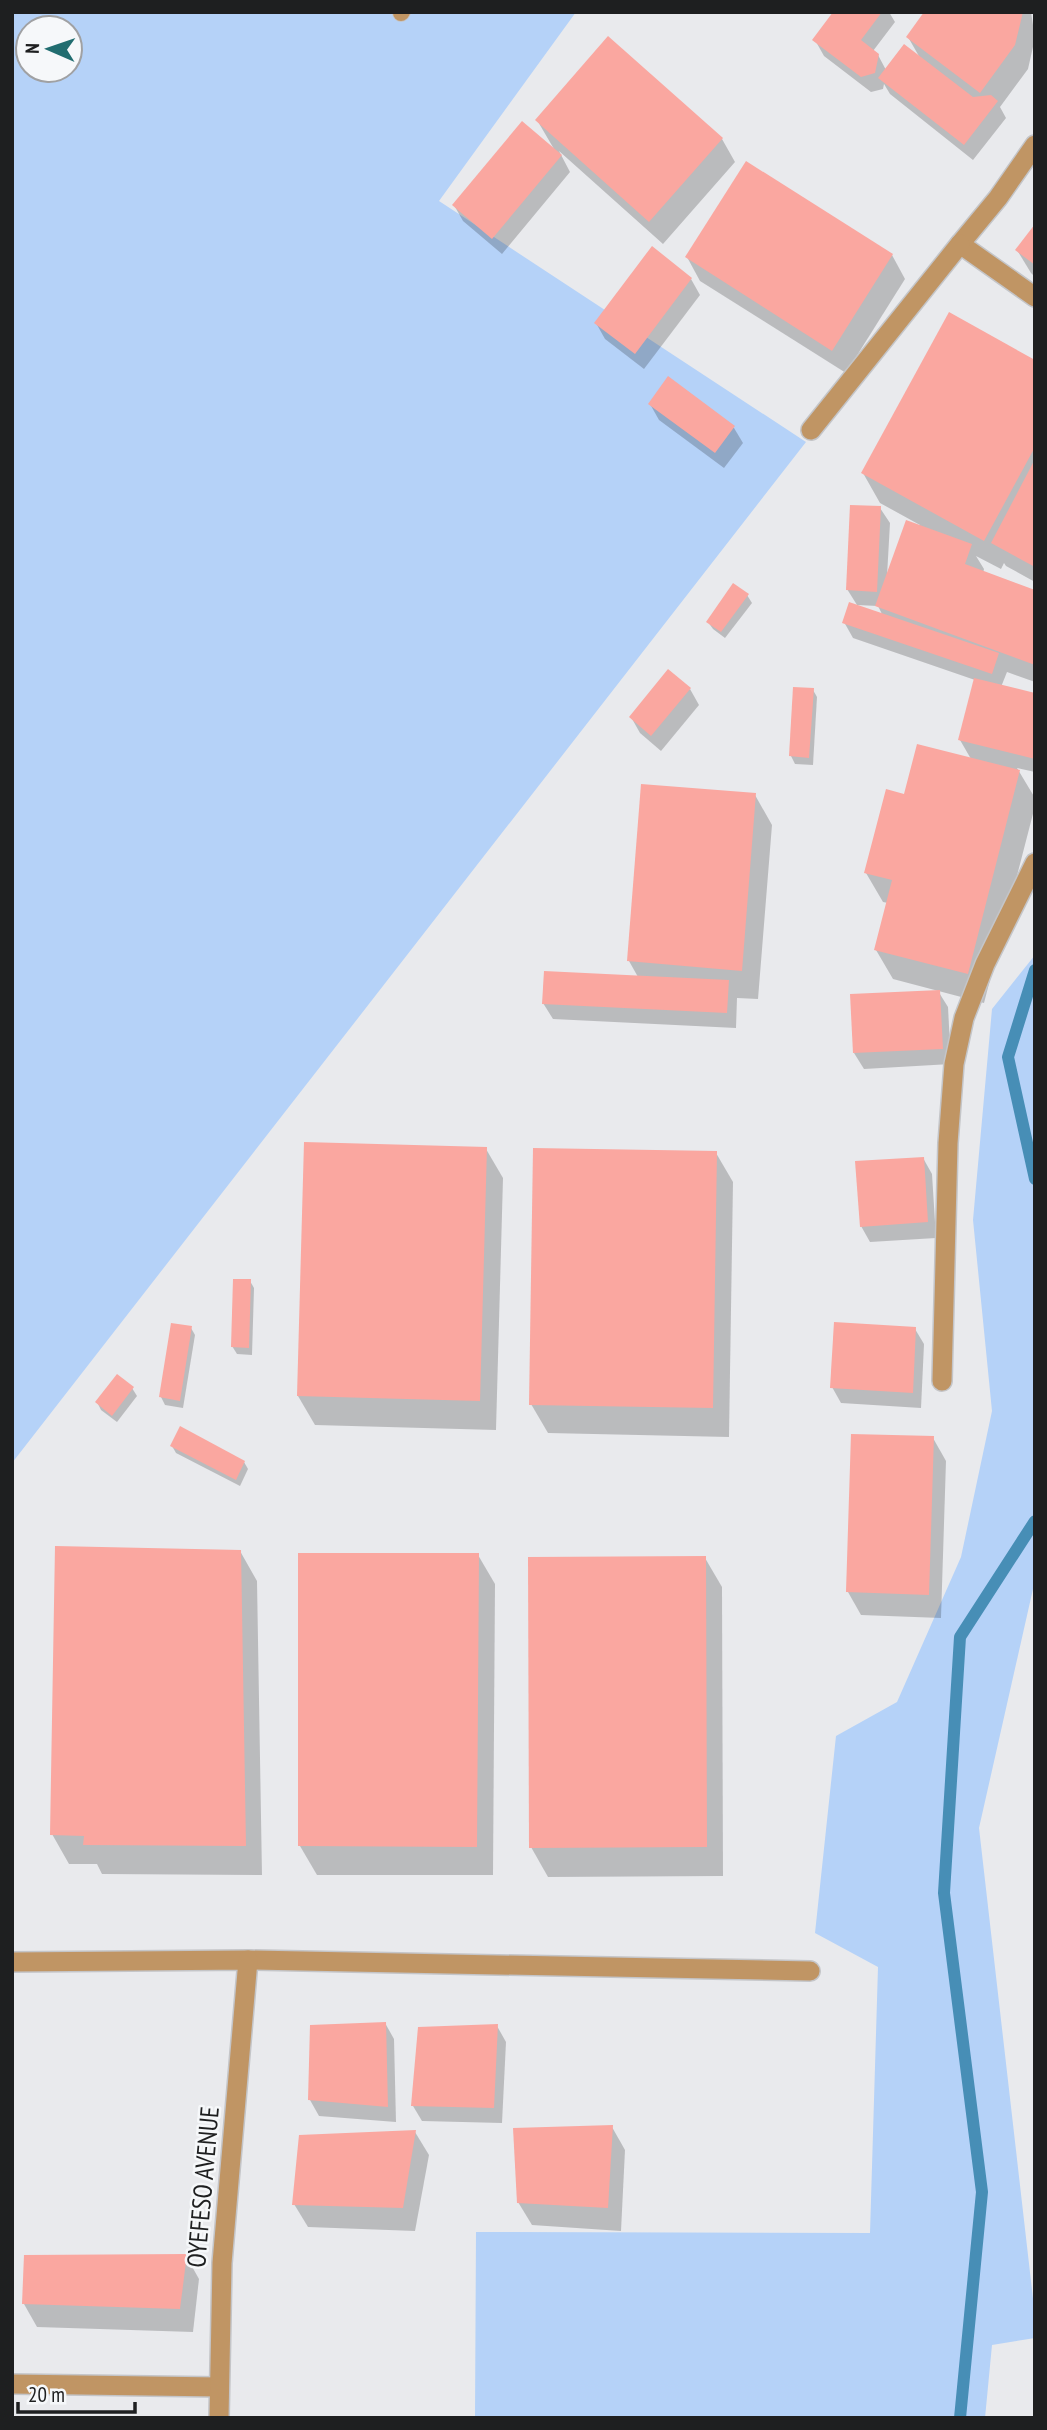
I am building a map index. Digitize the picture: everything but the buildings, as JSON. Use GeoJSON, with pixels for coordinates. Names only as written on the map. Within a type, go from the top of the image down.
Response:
{"type":"FeatureCollection","features":[{"type":"Feature","properties":{"kind":"street"},"geometry":{"type":"LineString","coordinates":[[811,430],[998,198],[1035,145]]}},
{"type":"Feature","properties":{"kind":"street"},"geometry":{"type":"LineString","coordinates":[[960,244],[1035,297]]}},
{"type":"Feature","properties":{"kind":"street"},"geometry":{"type":"LineString","coordinates":[[942,1381],[948,1143],[954,1064],[964,1018],[981,975],[1035,863]]}},
{"type":"Feature","properties":{"kind":"street"},"geometry":{"type":"LineString","coordinates":[[12,1962],[248,1960],[810,1971]]}},
{"type":"Feature","properties":{"kind":"street","name":"OYEFESO AVENUE"},"geometry":{"type":"LineString","coordinates":[[219,2418],[222,2263],[248,1960]]}},
{"type":"Feature","properties":{"kind":"street"},"geometry":{"type":"LineString","coordinates":[[12,2384],[219,2387]]}},
{"type":"Feature","properties":{"kind":"shaded area"},"geometry":{"type":"Polygon","coordinates":[[[12,12],[576,12],[439,201],[806,442],[12,1463],[12,12]]]}},
{"type":"Feature","properties":{"kind":"shaded area"},"geometry":{"type":"Polygon","coordinates":[[[1035,955],[1035,1580],[979,1828],[1035,2316],[1035,2338],[992,2345],[985,2418],[475,2418],[476,2232],[870,2233],[878,1967],[815,1933],[836,1736],[897,1702],[961,1557],[992,1411],[973,1220],[992,1009],[1035,955]]]}},
{"type":"Feature","properties":{"kind":"waterway"},"geometry":{"type":"LineString","coordinates":[[1035,970],[1008,1057],[1035,1179]]}},
{"type":"Feature","properties":{"kind":"waterway"},"geometry":{"type":"LineString","coordinates":[[960,2418],[982,2192],[944,1893],[960,1637],[1035,1521]]}}]}
